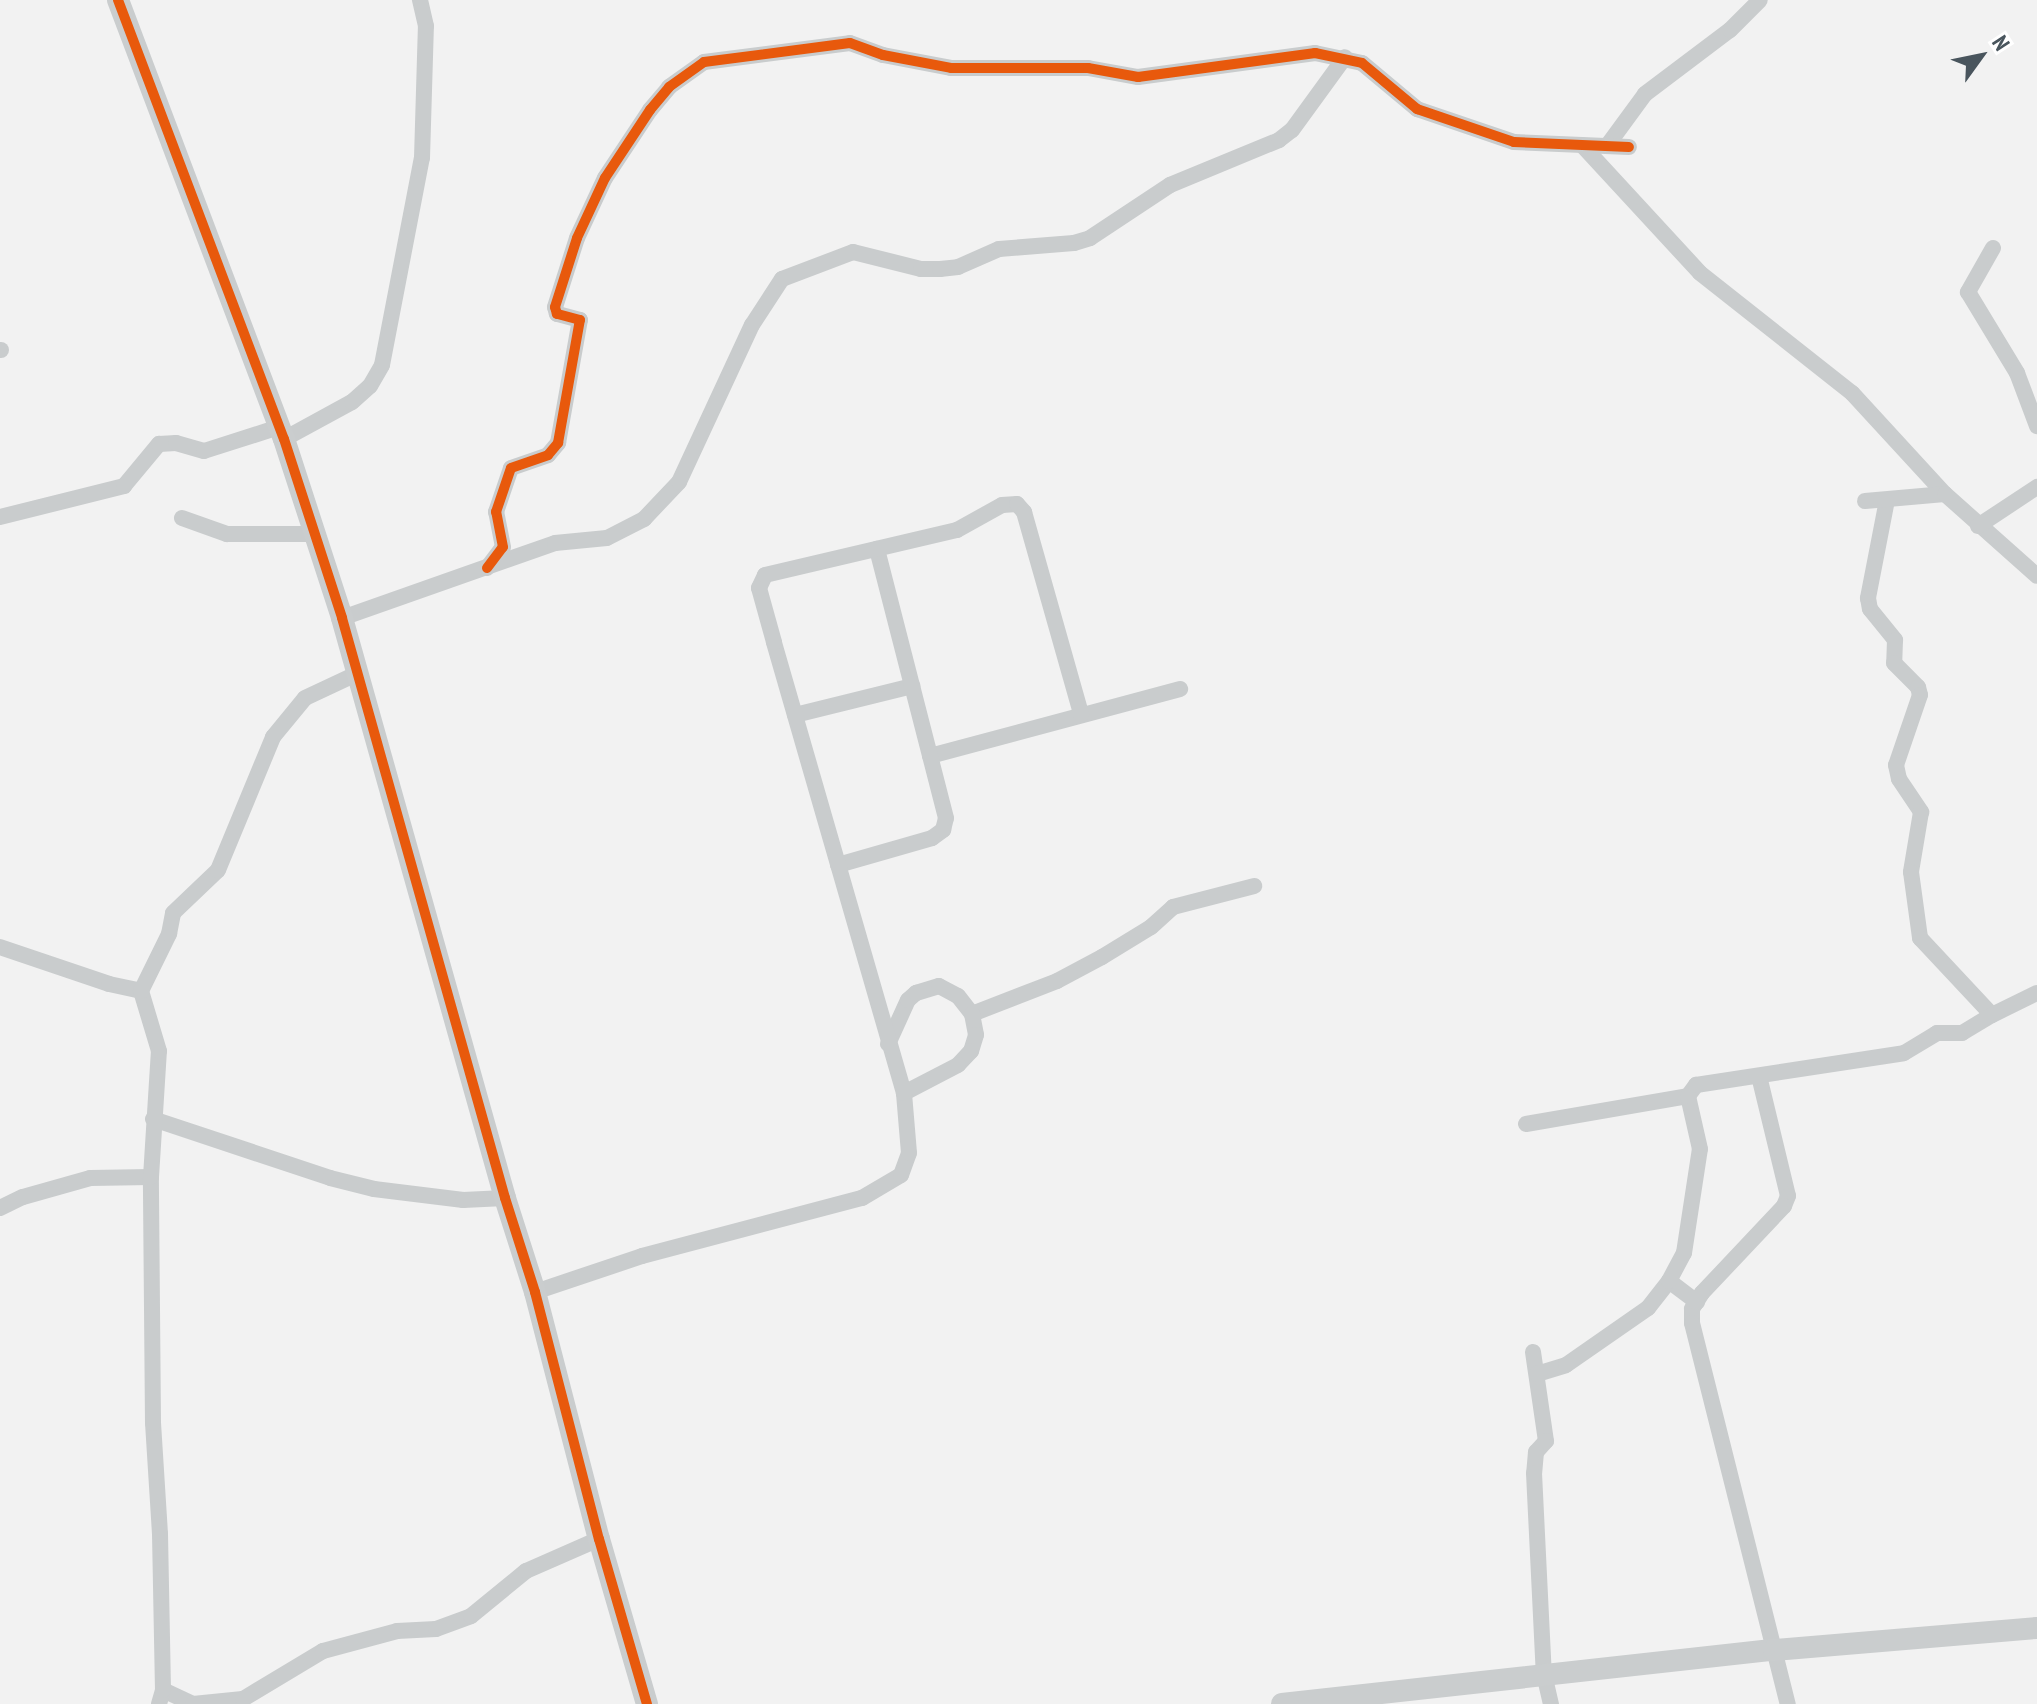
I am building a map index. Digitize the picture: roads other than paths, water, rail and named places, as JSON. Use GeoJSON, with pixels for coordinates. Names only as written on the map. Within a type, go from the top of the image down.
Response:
{"type":"FeatureCollection","features":[{"type":"Feature","properties":{"kind":"street"},"geometry":{"type":"LineString","coordinates":[[118,0],[282,433],[342,618],[505,1198],[535,1292],[599,1539],[647,1704]]}},
{"type":"Feature","properties":{"kind":"street"},"geometry":{"type":"LineString","coordinates":[[0,517],[124,486],[159,444],[176,443],[204,451],[282,433],[352,402],[370,386],[382,365],[422,158],[426,26],[420,0]]}},
{"type":"Feature","properties":{"kind":"street"},"geometry":{"type":"LineString","coordinates":[[1607,146],[1645,94],[1730,30],[1760,0]]}},
{"type":"Feature","properties":{"kind":"street"},"geometry":{"type":"LineString","coordinates":[[487,568],[503,547],[496,512],[511,468],[548,455],[558,443],[580,320],[557,314],[555,307],[577,238],[605,178],[650,110],[691,69],[718,58],[850,43],[883,55],[951,68],[1088,68],[1138,77],[1315,53],[1362,63],[1417,109],[1480,127],[1514,142],[1629,147]]}},
{"type":"Feature","properties":{"kind":"street"},"geometry":{"type":"LineString","coordinates":[[342,618],[555,543],[607,538],[644,519],[679,482],[752,325],[782,279],[853,252],[921,269],[940,269],[958,267],[999,249],[1074,243],[1090,238],[1170,185],[1279,140],[1292,130],[1345,57]]}},
{"type":"Feature","properties":{"kind":"street"},"geometry":{"type":"LineString","coordinates":[[1582,145],[1700,273],[1852,393],[1945,494],[2037,576]]}},
{"type":"Feature","properties":{"kind":"street"},"geometry":{"type":"LineString","coordinates":[[1993,248],[1968,292],[2017,373],[2037,426]]}},
{"type":"Feature","properties":{"kind":"street"},"geometry":{"type":"LineString","coordinates":[[1978,526],[2037,487]]}},
{"type":"Feature","properties":{"kind":"street"},"geometry":{"type":"LineString","coordinates":[[1865,501],[1945,494]]}},
{"type":"Feature","properties":{"kind":"street"},"geometry":{"type":"LineString","coordinates":[[1887,500],[1868,598],[1870,609],[1895,640],[1894,663],[1918,687],[1920,695],[1896,765],[1899,779],[1921,812],[1911,872],[1920,938],[1992,1015]]}},
{"type":"Feature","properties":{"kind":"street"},"geometry":{"type":"LineString","coordinates":[[535,1292],[642,1256],[862,1198],[884,1188],[901,1175],[909,1153],[904,1093],[759,588],[765,575],[957,530],[1002,505],[1017,504],[1024,512],[1081,714]]}},
{"type":"Feature","properties":{"kind":"street"},"geometry":{"type":"LineString","coordinates":[[182,518],[227,534],[315,534]]}},
{"type":"Feature","properties":{"kind":"street"},"geometry":{"type":"LineString","coordinates":[[838,865],[932,838],[943,830],[946,818],[877,549]]}},
{"type":"Feature","properties":{"kind":"street"},"geometry":{"type":"LineString","coordinates":[[356,674],[305,698],[273,737],[218,870],[173,913],[169,934],[141,991],[159,1051],[151,1177],[153,1423],[160,1534],[161,1697],[193,1704],[244,1701],[323,1651],[397,1631],[436,1629],[462,1620],[526,1571],[599,1539]]}},
{"type":"Feature","properties":{"kind":"street"},"geometry":{"type":"LineString","coordinates":[[795,715],[912,686]]}},
{"type":"Feature","properties":{"kind":"street"},"geometry":{"type":"LineString","coordinates":[[930,756],[1180,689]]}},
{"type":"Feature","properties":{"kind":"street"},"geometry":{"type":"LineString","coordinates":[[972,1014],[1057,981],[1151,927],[1173,907],[1254,886]]}},
{"type":"Feature","properties":{"kind":"street"},"geometry":{"type":"LineString","coordinates":[[0,947],[109,984],[141,991]]}},
{"type":"Feature","properties":{"kind":"street"},"geometry":{"type":"LineString","coordinates":[[888,1044],[908,1000],[916,993],[939,986],[958,996],[972,1014],[976,1035],[971,1051],[958,1065],[904,1093]]}},
{"type":"Feature","properties":{"kind":"street"},"geometry":{"type":"LineString","coordinates":[[1526,1124],[1688,1096],[1696,1085],[1904,1053],[1937,1033],[1962,1033],[2037,993]]}},
{"type":"Feature","properties":{"kind":"street"},"geometry":{"type":"LineString","coordinates":[[1759,1076],[1788,1196],[1784,1206],[1697,1302],[1692,1323],[1788,1704]]}},
{"type":"Feature","properties":{"kind":"street"},"geometry":{"type":"LineString","coordinates":[[1537,1374],[1566,1365],[1623,1326],[1648,1308],[1669,1281],[1684,1253],[1700,1149],[1688,1096]]}},
{"type":"Feature","properties":{"kind":"street"},"geometry":{"type":"LineString","coordinates":[[153,1119],[330,1178],[374,1189],[432,1198],[505,1198]]}},
{"type":"Feature","properties":{"kind":"street"},"geometry":{"type":"LineString","coordinates":[[0,1208],[23,1197],[90,1178],[151,1177]]}},
{"type":"Feature","properties":{"kind":"street"},"geometry":{"type":"LineString","coordinates":[[1669,1281],[1697,1302]]}},
{"type":"Feature","properties":{"kind":"street"},"geometry":{"type":"LineString","coordinates":[[1533,1352],[1546,1441],[1536,1452],[1534,1473],[1544,1674],[1551,1704]]}},
{"type":"Feature","properties":{"kind":"street"},"geometry":{"type":"LineString","coordinates":[[1282,1704],[1345,1700],[1544,1674],[1774,1650],[2037,1628]]}}]}
